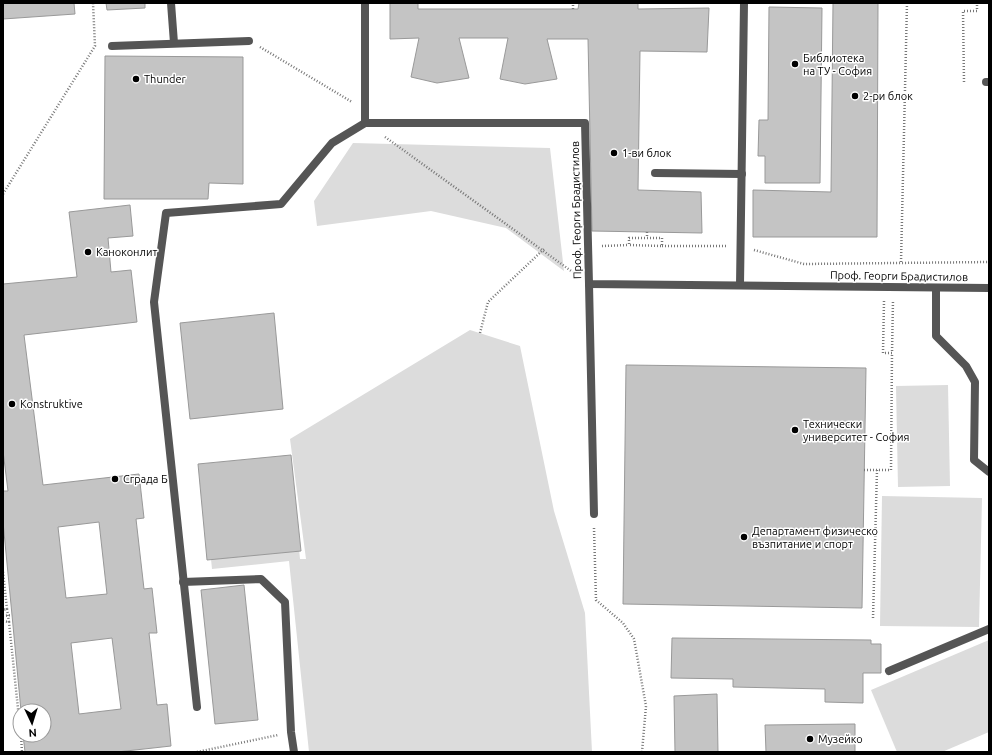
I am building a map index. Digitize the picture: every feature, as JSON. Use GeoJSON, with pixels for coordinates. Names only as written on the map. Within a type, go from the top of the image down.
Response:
{"type":"FeatureCollection","features":[{"type":"Feature","properties":{"kind":"street"},"geometry":{"type":"LineString","coordinates":[[171,3],[174,43]]}},
{"type":"Feature","properties":{"kind":"street"},"geometry":{"type":"LineString","coordinates":[[197,706],[154,302],[166,213],[281,204],[332,144],[365,123],[365,3]]}},
{"type":"Feature","properties":{"kind":"street"},"geometry":{"type":"LineString","coordinates":[[740,285],[744,3]]}},
{"type":"Feature","properties":{"kind":"street"},"geometry":{"type":"LineString","coordinates":[[112,46],[249,41]]}},
{"type":"Feature","properties":{"kind":"street","name":"Проф. Георги Брадистилов"},"geometry":{"type":"LineString","coordinates":[[365,123],[585,123],[589,284],[989,288]]}},
{"type":"Feature","properties":{"kind":"street"},"geometry":{"type":"LineString","coordinates":[[655,173],[742,174]]}},
{"type":"Feature","properties":{"kind":"street"},"geometry":{"type":"LineString","coordinates":[[589,284],[594,514]]}},
{"type":"Feature","properties":{"kind":"street"},"geometry":{"type":"LineString","coordinates":[[936,288],[936,336],[966,366],[975,382],[974,460],[989,472]]}},
{"type":"Feature","properties":{"kind":"street"},"geometry":{"type":"LineString","coordinates":[[183,582],[261,579],[285,602],[291,732],[294,752]]}},
{"type":"Feature","properties":{"kind":"street"},"geometry":{"type":"LineString","coordinates":[[889,671],[989,628]]}},
{"type":"Feature","properties":{"kind":"path"},"geometry":{"type":"LineString","coordinates":[[3,194],[95,46],[93,3]]}},
{"type":"Feature","properties":{"kind":"path"},"geometry":{"type":"LineString","coordinates":[[573,3],[573,9]]}},
{"type":"Feature","properties":{"kind":"path"},"geometry":{"type":"LineString","coordinates":[[901,263],[907,3]]}},
{"type":"Feature","properties":{"kind":"path"},"geometry":{"type":"LineString","coordinates":[[964,82],[963,11],[977,11],[977,3]]}},
{"type":"Feature","properties":{"kind":"path"},"geometry":{"type":"LineString","coordinates":[[249,41],[364,110]]}},
{"type":"Feature","properties":{"kind":"path"},"geometry":{"type":"LineString","coordinates":[[365,123],[544,249],[589,284]]}},
{"type":"Feature","properties":{"kind":"path"},"geometry":{"type":"LineString","coordinates":[[647,232],[647,238]]}},
{"type":"Feature","properties":{"kind":"path"},"geometry":{"type":"LineString","coordinates":[[629,246],[629,238],[662,238],[662,246]]}},
{"type":"Feature","properties":{"kind":"path"},"geometry":{"type":"LineString","coordinates":[[588,246],[741,246],[804,264],[989,262]]}},
{"type":"Feature","properties":{"kind":"path"},"geometry":{"type":"LineString","coordinates":[[480,333],[488,302],[544,249]]}},
{"type":"Feature","properties":{"kind":"path"},"geometry":{"type":"LineString","coordinates":[[884,287],[883,353],[892,353]]}},
{"type":"Feature","properties":{"kind":"path"},"geometry":{"type":"LineString","coordinates":[[864,470],[891,470],[893,287]]}},
{"type":"Feature","properties":{"kind":"path"},"geometry":{"type":"LineString","coordinates":[[873,618],[877,470]]}},
{"type":"Feature","properties":{"kind":"path"},"geometry":{"type":"LineString","coordinates":[[594,514],[596,600],[623,623],[634,639],[646,706],[642,752]]}},
{"type":"Feature","properties":{"kind":"path"},"geometry":{"type":"LineString","coordinates":[[3,572],[17,703]]}},
{"type":"Feature","properties":{"kind":"path"},"geometry":{"type":"LineString","coordinates":[[3,610],[7,609]]}},
{"type":"Feature","properties":{"kind":"path"},"geometry":{"type":"LineString","coordinates":[[3,616],[12,615]]}},
{"type":"Feature","properties":{"kind":"path"},"geometry":{"type":"LineString","coordinates":[[3,622],[9,622]]}},
{"type":"Feature","properties":{"kind":"path"},"geometry":{"type":"LineString","coordinates":[[196,752],[291,732]]}},
{"type":"Feature","properties":{"kind":"shaded area"},"geometry":{"type":"Polygon","coordinates":[[[353,143],[550,148],[564,271],[506,228],[431,211],[317,226],[314,201],[353,143]]]}},
{"type":"Feature","properties":{"kind":"shaded area"},"geometry":{"type":"Polygon","coordinates":[[[470,330],[520,346],[554,511],[585,613],[592,752],[309,752],[289,561],[212,569],[202,468],[290,459],[300,559],[306,559],[290,439],[470,330]]]}},
{"type":"Feature","properties":{"kind":"shaded area"},"geometry":{"type":"Polygon","coordinates":[[[948,385],[950,486],[898,487],[896,386],[948,385]]]}},
{"type":"Feature","properties":{"kind":"shaded area"},"geometry":{"type":"Polygon","coordinates":[[[882,496],[982,498],[979,627],[880,626],[882,496]]]}},
{"type":"Feature","properties":{"kind":"shaded area"},"geometry":{"type":"Polygon","coordinates":[[[989,640],[989,732],[942,752],[897,752],[871,690],[989,640]]]}},
{"type":"Feature","properties":{"kind":"building"},"geometry":{"type":"Polygon","coordinates":[[[3,3],[74,3],[75,14],[3,19],[3,3]]]}},
{"type":"Feature","properties":{"kind":"building"},"geometry":{"type":"Polygon","coordinates":[[[106,3],[145,3],[145,8],[107,10],[106,3]]]}},
{"type":"Feature","properties":{"kind":"building","name":"1-ви блок"},"geometry":{"type":"Polygon","coordinates":[[[390,3],[418,3],[418,9],[578,9],[579,3],[638,3],[638,9],[709,8],[707,52],[640,51],[638,190],[701,192],[702,233],[592,231],[588,39],[547,39],[557,79],[525,84],[500,79],[508,38],[459,38],[469,78],[437,83],[411,77],[419,38],[390,39],[390,3]]]}},
{"type":"Feature","properties":{"kind":"building","name":"2-ри блок"},"geometry":{"type":"Polygon","coordinates":[[[833,3],[878,3],[877,237],[753,237],[753,190],[831,192],[833,3]]]}},
{"type":"Feature","properties":{"kind":"building","name":"Библиотека на ТУ - София"},"geometry":{"type":"Polygon","coordinates":[[[769,7],[822,8],[820,183],[765,183],[765,156],[758,156],[759,120],[768,120],[769,7]]]}},
{"type":"Feature","properties":{"kind":"building"},"geometry":{"type":"Polygon","coordinates":[[[105,56],[243,57],[243,184],[209,183],[208,199],[104,199],[105,56]]]}},
{"type":"Feature","properties":{"kind":"building","name":"Сграда Б"},"geometry":{"type":"Polygon","coordinates":[[[130,205],[133,236],[108,238],[111,272],[131,270],[137,322],[24,335],[43,485],[139,474],[144,518],[136,519],[144,589],[152,588],[157,633],[149,633],[157,705],[167,704],[171,746],[117,752],[25,752],[24,743],[52,743],[52,703],[20,703],[3,522],[3,491],[8,491],[3,451],[3,284],[77,277],[69,212],[130,205]],[[99,522],[58,527],[66,598],[107,594],[99,522]],[[112,638],[71,643],[79,714],[121,709],[112,638]]]}},
{"type":"Feature","properties":{"kind":"building"},"geometry":{"type":"Polygon","coordinates":[[[274,313],[283,409],[190,419],[180,323],[274,313]]]}},
{"type":"Feature","properties":{"kind":"building","name":"Департамент физическо възпитание и спорт"},"geometry":{"type":"Polygon","coordinates":[[[626,365],[866,368],[862,608],[623,604],[626,365]]]}},
{"type":"Feature","properties":{"kind":"building"},"geometry":{"type":"Polygon","coordinates":[[[291,455],[301,551],[207,560],[198,464],[291,455]]]}},
{"type":"Feature","properties":{"kind":"building"},"geometry":{"type":"Polygon","coordinates":[[[244,585],[258,720],[215,724],[201,590],[244,585]]]}},
{"type":"Feature","properties":{"kind":"building"},"geometry":{"type":"Polygon","coordinates":[[[672,638],[871,640],[871,644],[881,644],[881,673],[863,673],[863,703],[825,702],[825,689],[733,687],[733,679],[671,678],[672,638]]]}},
{"type":"Feature","properties":{"kind":"building"},"geometry":{"type":"Polygon","coordinates":[[[717,694],[718,752],[675,752],[674,696],[717,694]]]}},
{"type":"Feature","properties":{"kind":"building","name":"Музейко"},"geometry":{"type":"Polygon","coordinates":[[[855,724],[855,752],[766,752],[765,725],[855,724]]]}},
{"type":"Feature","properties":{"kind":"place","name":"Библиотека на ТУ - София"},"geometry":{"type":"Point","coordinates":[795,64]}},
{"type":"Feature","properties":{"kind":"place","name":"Thunder"},"geometry":{"type":"Point","coordinates":[136,79]}},
{"type":"Feature","properties":{"kind":"place","name":"2-ри блок"},"geometry":{"type":"Point","coordinates":[855,96]}},
{"type":"Feature","properties":{"kind":"place","name":"1-ви блок"},"geometry":{"type":"Point","coordinates":[614,153]}},
{"type":"Feature","properties":{"kind":"place","name":"Каноконлит"},"geometry":{"type":"Point","coordinates":[88,252]}},
{"type":"Feature","properties":{"kind":"place","name":"Konstruktive"},"geometry":{"type":"Point","coordinates":[12,404]}},
{"type":"Feature","properties":{"kind":"place","name":"Технически университет - София"},"geometry":{"type":"Point","coordinates":[795,430]}},
{"type":"Feature","properties":{"kind":"place","name":"Сграда Б"},"geometry":{"type":"Point","coordinates":[115,479]}},
{"type":"Feature","properties":{"kind":"place","name":"Департамент физическо възпитание и спорт"},"geometry":{"type":"Point","coordinates":[744,537]}},
{"type":"Feature","properties":{"kind":"place","name":"Музейко"},"geometry":{"type":"Point","coordinates":[810,739]}}]}
